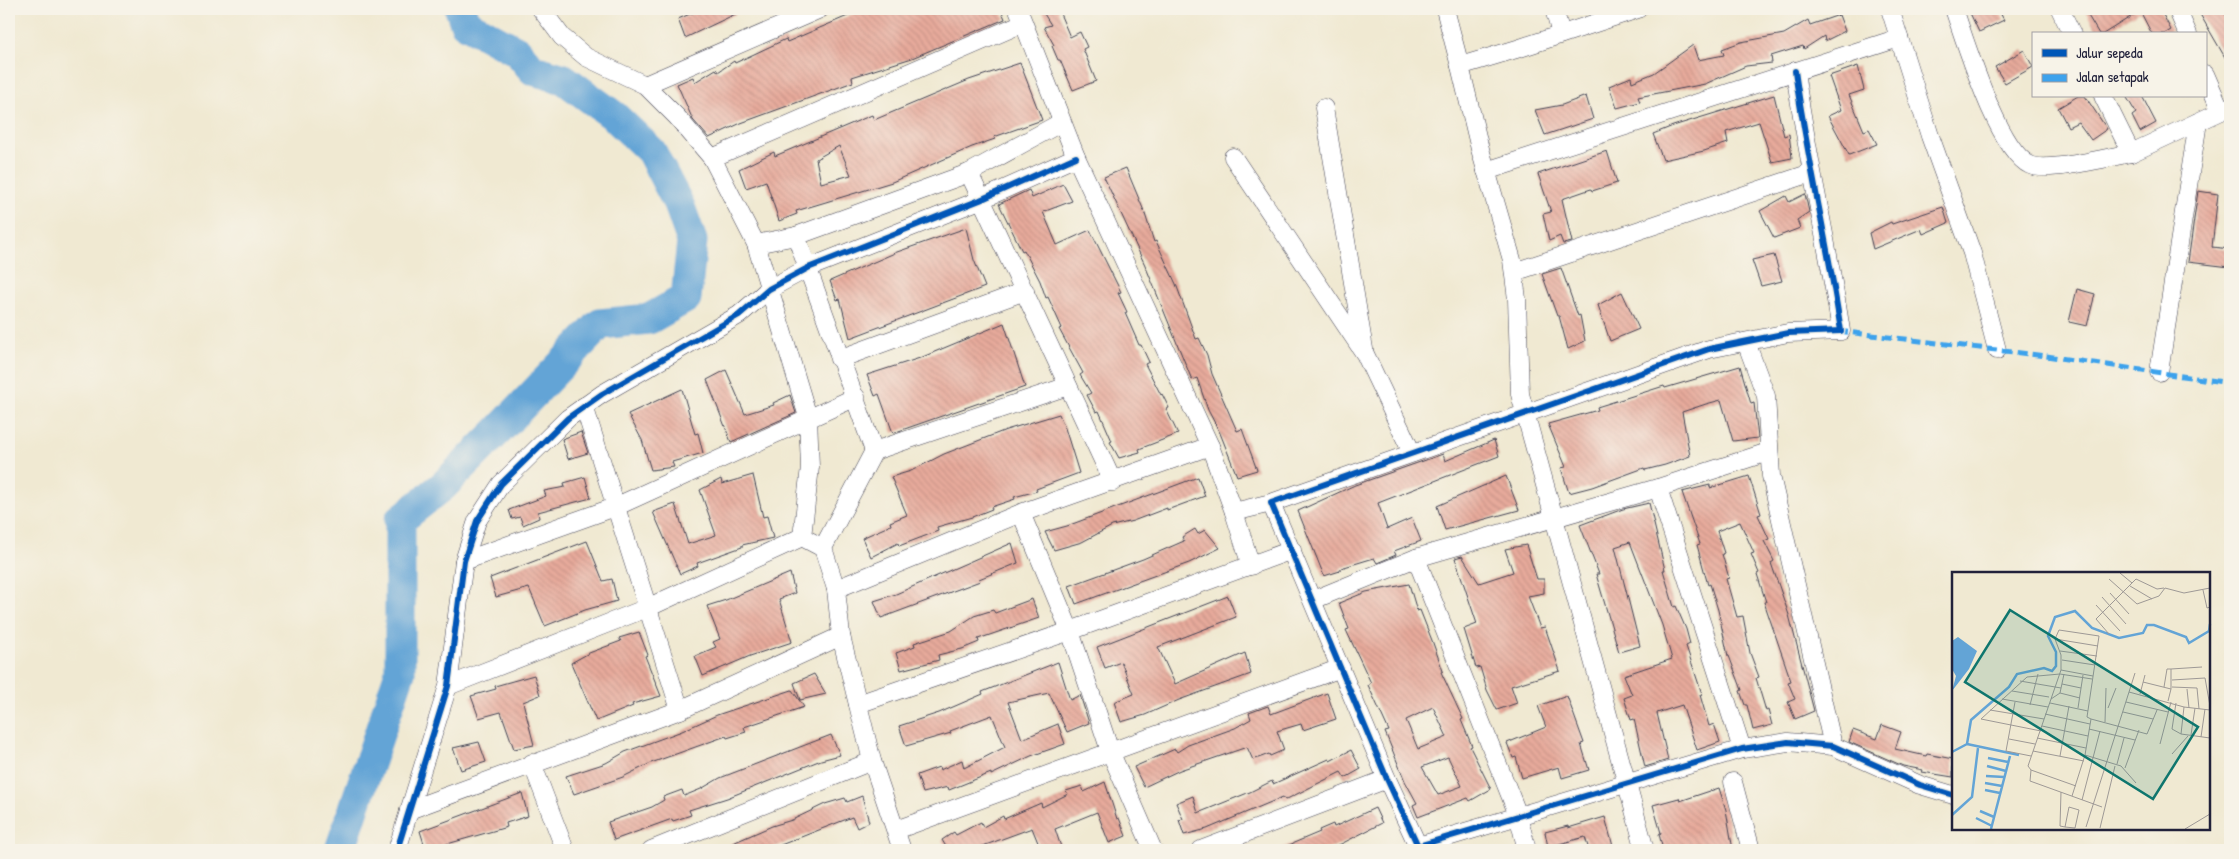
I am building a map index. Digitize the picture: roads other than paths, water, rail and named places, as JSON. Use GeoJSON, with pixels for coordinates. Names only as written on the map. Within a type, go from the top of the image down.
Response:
{"type":"FeatureCollection","features":[{"type":"Feature","properties":{"kind":"street"},"geometry":{"type":"LineString","coordinates":[[645,85],[820,9]]}},
{"type":"Feature","properties":{"kind":"street"},"geometry":{"type":"LineString","coordinates":[[1446,9],[1467,100],[1512,260],[1517,299],[1520,394],[1628,782],[1645,850]]}},
{"type":"Feature","properties":{"kind":"street"},"geometry":{"type":"LineString","coordinates":[[1554,9],[1561,34]]}},
{"type":"Feature","properties":{"kind":"street"},"geometry":{"type":"LineString","coordinates":[[1460,66],[1638,9]]}},
{"type":"Feature","properties":{"kind":"street"},"geometry":{"type":"LineString","coordinates":[[1890,9],[1930,136],[1972,254],[1997,350]]}},
{"type":"Feature","properties":{"kind":"street"},"geometry":{"type":"LineString","coordinates":[[1954,9],[1992,113],[2019,157],[2031,166],[2050,168],[2132,153],[2226,109],[2206,76]]}},
{"type":"Feature","properties":{"kind":"street"},"geometry":{"type":"LineString","coordinates":[[2060,9],[2071,32]]}},
{"type":"Feature","properties":{"kind":"street"},"geometry":{"type":"LineString","coordinates":[[2177,9],[2187,32]]}},
{"type":"Feature","properties":{"kind":"street"},"geometry":{"type":"LineString","coordinates":[[544,10],[562,37],[586,57],[645,85],[677,117],[712,158],[756,244],[808,418],[810,467],[802,537]]}},
{"type":"Feature","properties":{"kind":"street"},"geometry":{"type":"LineString","coordinates":[[712,158],[1021,16],[1076,157],[1210,446],[1251,566]]}},
{"type":"Feature","properties":{"kind":"street"},"geometry":{"type":"LineString","coordinates":[[1486,172],[1900,38]]}},
{"type":"Feature","properties":{"kind":"street"},"geometry":{"type":"LineString","coordinates":[[1234,512],[1271,503],[1709,349],[1788,333],[1841,331],[1833,277],[1812,173],[1795,71]]}},
{"type":"Feature","properties":{"kind":"street"},"geometry":{"type":"LineString","coordinates":[[2104,98],[2132,153]]}},
{"type":"Feature","properties":{"kind":"street"},"geometry":{"type":"LineString","coordinates":[[1324,108],[1365,354]]}},
{"type":"Feature","properties":{"kind":"street"},"geometry":{"type":"LineString","coordinates":[[756,244],[796,236],[969,172],[1062,122]]}},
{"type":"Feature","properties":{"kind":"street"},"geometry":{"type":"LineString","coordinates":[[2159,372],[2198,122]]}},
{"type":"Feature","properties":{"kind":"street"},"geometry":{"type":"LineString","coordinates":[[397,850],[448,686],[464,561],[477,522],[500,484],[568,418],[584,406],[739,315],[769,289],[808,268],[980,200],[1076,157]]}},
{"type":"Feature","properties":{"kind":"street"},"geometry":{"type":"LineString","coordinates":[[1233,157],[1365,354],[1412,453]]}},
{"type":"Feature","properties":{"kind":"street"},"geometry":{"type":"LineString","coordinates":[[969,172],[980,200],[1025,291],[1113,482]]}},
{"type":"Feature","properties":{"kind":"street"},"geometry":{"type":"LineString","coordinates":[[1514,272],[1812,173]]}},
{"type":"Feature","properties":{"kind":"street"},"geometry":{"type":"LineString","coordinates":[[796,236],[839,359],[856,397],[874,451]]}},
{"type":"Feature","properties":{"kind":"street"},"geometry":{"type":"LineString","coordinates":[[839,359],[1025,291]]}},
{"type":"Feature","properties":{"kind":"street"},"geometry":{"type":"LineString","coordinates":[[1746,342],[1766,396],[1770,433],[1768,452],[1779,514],[1833,746]]}},
{"type":"Feature","properties":{"kind":"street"},"geometry":{"type":"LineString","coordinates":[[823,548],[874,451],[1068,386]]}},
{"type":"Feature","properties":{"kind":"street"},"geometry":{"type":"LineString","coordinates":[[464,561],[615,507],[856,397]]}},
{"type":"Feature","properties":{"kind":"street"},"geometry":{"type":"LineString","coordinates":[[584,406],[680,710]]}},
{"type":"Feature","properties":{"kind":"street"},"geometry":{"type":"LineString","coordinates":[[836,589],[1022,513],[1210,446]]}},
{"type":"Feature","properties":{"kind":"street"},"geometry":{"type":"LineString","coordinates":[[1313,600],[1416,558],[1658,488],[1768,452]]}},
{"type":"Feature","properties":{"kind":"street"},"geometry":{"type":"LineString","coordinates":[[1658,488],[1742,749]]}},
{"type":"Feature","properties":{"kind":"street"},"geometry":{"type":"LineString","coordinates":[[1271,503],[1387,779],[1419,848],[1518,814],[1742,749],[1788,742],[1833,746],[1920,785],[1952,795]]}},
{"type":"Feature","properties":{"kind":"street"},"geometry":{"type":"LineString","coordinates":[[1022,513],[1070,631],[1110,751],[1153,850]]}},
{"type":"Feature","properties":{"kind":"street"},"geometry":{"type":"LineString","coordinates":[[802,537],[823,548],[836,589],[841,636],[872,761],[902,850]]}},
{"type":"Feature","properties":{"kind":"street"},"geometry":{"type":"LineString","coordinates":[[448,686],[647,608],[802,537]]}},
{"type":"Feature","properties":{"kind":"street"},"geometry":{"type":"LineString","coordinates":[[858,704],[1070,631],[1292,550]]}},
{"type":"Feature","properties":{"kind":"street"},"geometry":{"type":"LineString","coordinates":[[1416,558],[1518,814],[1527,850]]}},
{"type":"Feature","properties":{"kind":"street"},"geometry":{"type":"LineString","coordinates":[[409,810],[680,710],[841,636]]}},
{"type":"Feature","properties":{"kind":"street"},"geometry":{"type":"LineString","coordinates":[[896,830],[1340,668]]}},
{"type":"Feature","properties":{"kind":"street"},"geometry":{"type":"LineString","coordinates":[[651,850],[872,761]]}},
{"type":"Feature","properties":{"kind":"street"},"geometry":{"type":"LineString","coordinates":[[532,764],[565,850]]}},
{"type":"Feature","properties":{"kind":"street"},"geometry":{"type":"LineString","coordinates":[[1201,850],[1387,779]]}},
{"type":"Feature","properties":{"kind":"street"},"geometry":{"type":"LineString","coordinates":[[1733,782],[1751,850]]}},
{"type":"Feature","properties":{"kind":"waterway"},"geometry":{"type":"LineString","coordinates":[[340,850],[400,672],[400,520],[443,486],[600,324],[649,319],[686,298],[692,241],[680,207],[651,151],[614,116],[564,79],[533,70],[517,51],[465,23],[460,9]]}}]}
